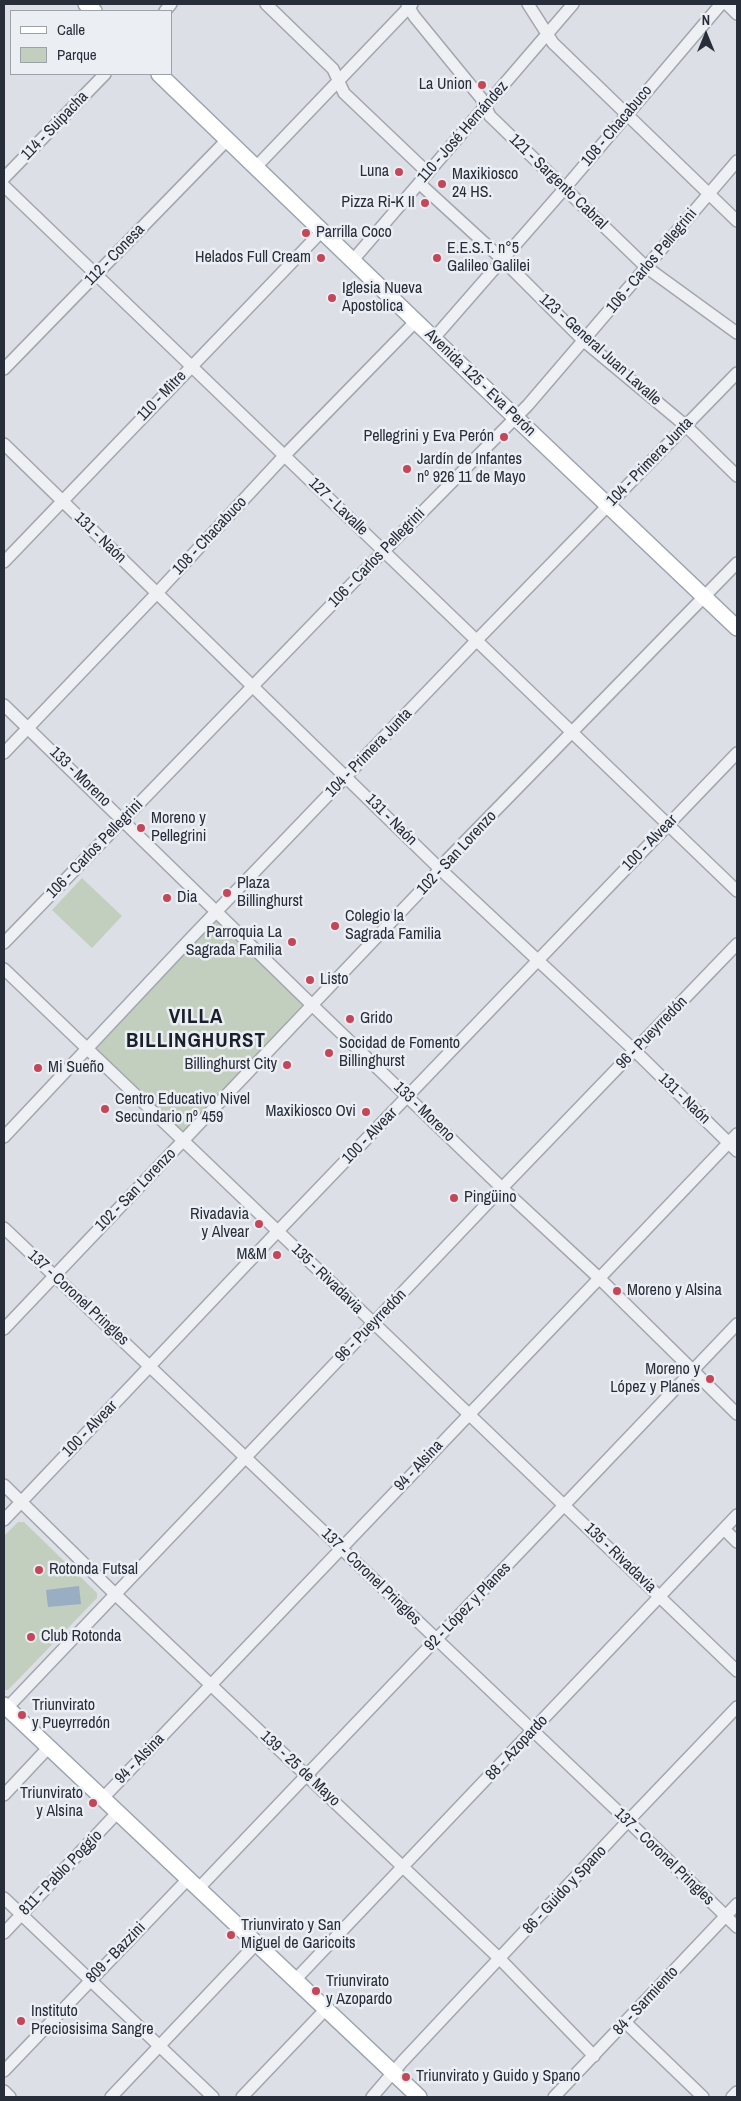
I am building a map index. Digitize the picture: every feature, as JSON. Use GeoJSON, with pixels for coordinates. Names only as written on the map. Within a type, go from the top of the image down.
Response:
{"type":"FeatureCollection","features":[{"type":"Feature","properties":{"kind":"main road","name":"Avenida 125 - Eva Perón"},"geometry":{"type":"LineString","coordinates":[[159,75],[737,628]]}},
{"type":"Feature","properties":{"kind":"main road"},"geometry":{"type":"LineString","coordinates":[[5,1706],[420,2097]]}},
{"type":"Feature","properties":{"kind":"street"},"geometry":{"type":"LineString","coordinates":[[266,4],[333,69],[344,93],[428,173]]}},
{"type":"Feature","properties":{"kind":"street"},"geometry":{"type":"LineString","coordinates":[[528,4],[553,43],[737,222]]}},
{"type":"Feature","properties":{"kind":"street","name":"110 - José Hernández"},"geometry":{"type":"LineString","coordinates":[[353,260],[573,4]]}},
{"type":"Feature","properties":{"kind":"street","name":"108 - Chacabuco"},"geometry":{"type":"LineString","coordinates":[[434,338],[565,188],[721,4]]}},
{"type":"Feature","properties":{"kind":"street"},"geometry":{"type":"LineString","coordinates":[[727,4],[737,14]]}},
{"type":"Feature","properties":{"kind":"street"},"geometry":{"type":"LineString","coordinates":[[255,168],[409,5]]}},
{"type":"Feature","properties":{"kind":"street","name":"121 - Sargento Cabral"},"geometry":{"type":"LineString","coordinates":[[409,5],[481,98],[490,116],[646,267],[737,333]]}},
{"type":"Feature","properties":{"kind":"street","name":"114 - Suipacha"},"geometry":{"type":"LineString","coordinates":[[4,178],[104,75]]}},
{"type":"Feature","properties":{"kind":"street","name":"112 - Conesa"},"geometry":{"type":"LineString","coordinates":[[4,369],[226,141]]}},
{"type":"Feature","properties":{"kind":"street","name":"106 - Carlos Pellegrini"},"geometry":{"type":"LineString","coordinates":[[4,943],[515,417],[584,341],[737,161]]}},
{"type":"Feature","properties":{"kind":"street","name":"123 - General Juan Lavalle"},"geometry":{"type":"LineString","coordinates":[[419,183],[503,260],[584,341],[686,426],[737,476]]}},
{"type":"Feature","properties":{"kind":"street","name":"127 - Lavalle"},"geometry":{"type":"LineString","coordinates":[[4,186],[737,891]]}},
{"type":"Feature","properties":{"kind":"street","name":"110 - Mitre"},"geometry":{"type":"LineString","coordinates":[[4,562],[191,365],[322,231]]}},
{"type":"Feature","properties":{"kind":"street","name":"108 - Chacabuco"},"geometry":{"type":"LineString","coordinates":[[4,753],[157,593],[285,455],[416,321]]}},
{"type":"Feature","properties":{"kind":"street","name":"104 - Primera Junta"},"geometry":{"type":"LineString","coordinates":[[4,1137],[476,640],[737,373]]}},
{"type":"Feature","properties":{"kind":"street","name":"131 - Naón"},"geometry":{"type":"LineString","coordinates":[[4,444],[440,869],[635,1052],[737,1152]]}},
{"type":"Feature","properties":{"kind":"street","name":"102 - San Lorenzo"},"geometry":{"type":"LineString","coordinates":[[4,1328],[440,869],[737,564]]}},
{"type":"Feature","properties":{"kind":"street","name":"133 - Moreno"},"geometry":{"type":"LineString","coordinates":[[4,705],[502,1188],[598,1277],[737,1414]]}},
{"type":"Feature","properties":{"kind":"street","name":"100 - Alvear"},"geometry":{"type":"LineString","coordinates":[[4,1520],[278,1231],[737,753]]}},
{"type":"Feature","properties":{"kind":"street","name":"96 - Pueyrredón"},"geometry":{"type":"LineString","coordinates":[[5,1706],[116,1595],[502,1188],[737,944]]}},
{"type":"Feature","properties":{"kind":"street","name":"135 - Rivadavia"},"geometry":{"type":"LineString","coordinates":[[4,969],[737,1671]]}},
{"type":"Feature","properties":{"kind":"street","name":"94 - Alsina"},"geometry":{"type":"LineString","coordinates":[[102,1799],[598,1277],[737,1134]]}},
{"type":"Feature","properties":{"kind":"street","name":"137 - Coronel Pringles"},"geometry":{"type":"LineString","coordinates":[[4,1228],[737,1927]]}},
{"type":"Feature","properties":{"kind":"street","name":"92 - López y Planes"},"geometry":{"type":"LineString","coordinates":[[193,1884],[306,1776],[566,1506],[737,1324]]}},
{"type":"Feature","properties":{"kind":"street","name":"139 - 25 de Mayo"},"geometry":{"type":"LineString","coordinates":[[4,1485],[210,1685],[500,1959],[594,2056]]}},
{"type":"Feature","properties":{"kind":"street","name":"88 - Azopardo"},"geometry":{"type":"LineString","coordinates":[[295,1980],[737,1515]]}},
{"type":"Feature","properties":{"kind":"street"},"geometry":{"type":"LineString","coordinates":[[724,1529],[737,1542]]}},
{"type":"Feature","properties":{"kind":"street","name":"86 - Guido y Spano"},"geometry":{"type":"LineString","coordinates":[[372,2097],[402,2062],[628,1821],[737,1708]]}},
{"type":"Feature","properties":{"kind":"street"},"geometry":{"type":"LineString","coordinates":[[4,1795],[48,1748]]}},
{"type":"Feature","properties":{"kind":"street","name":"811 - Pablo Poggio"},"geometry":{"type":"LineString","coordinates":[[4,1933],[117,1813]]}},
{"type":"Feature","properties":{"kind":"street","name":"809 - Bazzini"},"geometry":{"type":"LineString","coordinates":[[4,2071],[90,1980],[193,1884]]}},
{"type":"Feature","properties":{"kind":"street"},"geometry":{"type":"LineString","coordinates":[[4,1898],[213,2097]]}},
{"type":"Feature","properties":{"kind":"street","name":"84 - Sarmiento"},"geometry":{"type":"LineString","coordinates":[[554,2097],[737,1904]]}},
{"type":"Feature","properties":{"kind":"street"},"geometry":{"type":"LineString","coordinates":[[111,2097],[256,1944]]}},
{"type":"Feature","properties":{"kind":"street"},"geometry":{"type":"LineString","coordinates":[[242,2097],[326,2009]]}},
{"type":"Feature","properties":{"kind":"street"},"geometry":{"type":"LineString","coordinates":[[626,2023],[703,2097]]}},
{"type":"Feature","properties":{"kind":"street"},"geometry":{"type":"LineString","coordinates":[[4,2091],[10,2097]]}},
{"type":"Feature","properties":{"kind":"street"},"geometry":{"type":"LineString","coordinates":[[732,2097],[737,2092]]}},
{"type":"Feature","properties":{"kind":"green space"},"geometry":{"type":"Polygon","coordinates":[[[82,878],[122,916],[92,948],[52,910],[82,878]]]}},
{"type":"Feature","properties":{"kind":"green space"},"geometry":{"type":"Polygon","coordinates":[[[212,922],[221,923],[304,1003],[183,1134],[94,1051],[212,922]]]}},
{"type":"Feature","properties":{"kind":"green space","name":"Club Rotonda"},"geometry":{"type":"Polygon","coordinates":[[[18,1522],[24,1522],[97,1593],[97,1598],[8,1690],[4,1690],[4,1536],[18,1522]]]}},
{"type":"Feature","properties":{"kind":"water"},"geometry":{"type":"Polygon","coordinates":[[[79,1586],[81,1604],[48,1607],[46,1590],[79,1586]]]}},
{"type":"Feature","properties":{"kind":"place","name":"La Union"},"geometry":{"type":"Point","coordinates":[482,85]}},
{"type":"Feature","properties":{"kind":"place","name":"Luna"},"geometry":{"type":"Point","coordinates":[399,172]}},
{"type":"Feature","properties":{"kind":"place","name":"Maxikiosco 24 HS."},"geometry":{"type":"Point","coordinates":[442,184]}},
{"type":"Feature","properties":{"kind":"place","name":"Pizza Ri-K II"},"geometry":{"type":"Point","coordinates":[425,203]}},
{"type":"Feature","properties":{"kind":"place","name":"Parrilla Coco"},"geometry":{"type":"Point","coordinates":[306,233]}},
{"type":"Feature","properties":{"kind":"place","name":"Helados Full Cream"},"geometry":{"type":"Point","coordinates":[321,258]}},
{"type":"Feature","properties":{"kind":"place","name":"E.E.S.T. n°5 Galileo Galilei"},"geometry":{"type":"Point","coordinates":[437,258]}},
{"type":"Feature","properties":{"kind":"place","name":"Iglesia Nueva Apostolica"},"geometry":{"type":"Point","coordinates":[332,298]}},
{"type":"Feature","properties":{"kind":"place","name":"Pellegrini y Eva Perón"},"geometry":{"type":"Point","coordinates":[504,437]}},
{"type":"Feature","properties":{"kind":"place","name":"Jardín de Infantes nº 926 11 de Mayo"},"geometry":{"type":"Point","coordinates":[407,469]}},
{"type":"Feature","properties":{"kind":"place","name":"Moreno y Pellegrini"},"geometry":{"type":"Point","coordinates":[141,828]}},
{"type":"Feature","properties":{"kind":"place","name":"Plaza Billinghurst"},"geometry":{"type":"Point","coordinates":[227,893]}},
{"type":"Feature","properties":{"kind":"place","name":"Dia"},"geometry":{"type":"Point","coordinates":[167,898]}},
{"type":"Feature","properties":{"kind":"place","name":"Colegio la Sagrada Familia"},"geometry":{"type":"Point","coordinates":[335,926]}},
{"type":"Feature","properties":{"kind":"place","name":"Parroquia La Sagrada Familia"},"geometry":{"type":"Point","coordinates":[292,942]}},
{"type":"Feature","properties":{"kind":"place","name":"Listo"},"geometry":{"type":"Point","coordinates":[310,980]}},
{"type":"Feature","properties":{"kind":"place","name":"Grido"},"geometry":{"type":"Point","coordinates":[350,1019]}},
{"type":"Feature","properties":{"kind":"place","name":"Socidad de Fomento Billinghurst"},"geometry":{"type":"Point","coordinates":[329,1053]}},
{"type":"Feature","properties":{"kind":"place","name":"Billinghurst City"},"geometry":{"type":"Point","coordinates":[287,1065]}},
{"type":"Feature","properties":{"kind":"place","name":"Mi Sueño"},"geometry":{"type":"Point","coordinates":[38,1068]}},
{"type":"Feature","properties":{"kind":"place","name":"Centro Educativo Nivel Secundario nº 459"},"geometry":{"type":"Point","coordinates":[105,1109]}},
{"type":"Feature","properties":{"kind":"place","name":"Maxikiosco Ovi"},"geometry":{"type":"Point","coordinates":[366,1112]}},
{"type":"Feature","properties":{"kind":"place","name":"Pingüino"},"geometry":{"type":"Point","coordinates":[454,1198]}},
{"type":"Feature","properties":{"kind":"place","name":"Rivadavia y Alvear"},"geometry":{"type":"Point","coordinates":[259,1224]}},
{"type":"Feature","properties":{"kind":"place","name":"M&M"},"geometry":{"type":"Point","coordinates":[277,1255]}},
{"type":"Feature","properties":{"kind":"place","name":"Moreno y Alsina"},"geometry":{"type":"Point","coordinates":[617,1291]}},
{"type":"Feature","properties":{"kind":"place","name":"Moreno y López y Planes"},"geometry":{"type":"Point","coordinates":[710,1379]}},
{"type":"Feature","properties":{"kind":"place","name":"Rotonda Futsal"},"geometry":{"type":"Point","coordinates":[39,1570]}},
{"type":"Feature","properties":{"kind":"place","name":"Club Rotonda"},"geometry":{"type":"Point","coordinates":[31,1637]}},
{"type":"Feature","properties":{"kind":"place","name":"Triunvirato y Pueyrredón"},"geometry":{"type":"Point","coordinates":[22,1715]}},
{"type":"Feature","properties":{"kind":"place","name":"Triunvirato y Alsina"},"geometry":{"type":"Point","coordinates":[93,1803]}},
{"type":"Feature","properties":{"kind":"place","name":"Triunvirato y San Miguel de Garicoits"},"geometry":{"type":"Point","coordinates":[231,1935]}},
{"type":"Feature","properties":{"kind":"place","name":"Triunvirato y Azopardo"},"geometry":{"type":"Point","coordinates":[316,1991]}},
{"type":"Feature","properties":{"kind":"place","name":"Instituto Preciosisima Sangre"},"geometry":{"type":"Point","coordinates":[21,2021]}},
{"type":"Feature","properties":{"kind":"place","name":"Triunvirato y Guido y Spano"},"geometry":{"type":"Point","coordinates":[406,2077]}},
{"type":"Feature","properties":{"kind":"district","name":"VILLA BILLINGHURST"},"geometry":{"type":"Point","coordinates":[196,1029]}}]}
